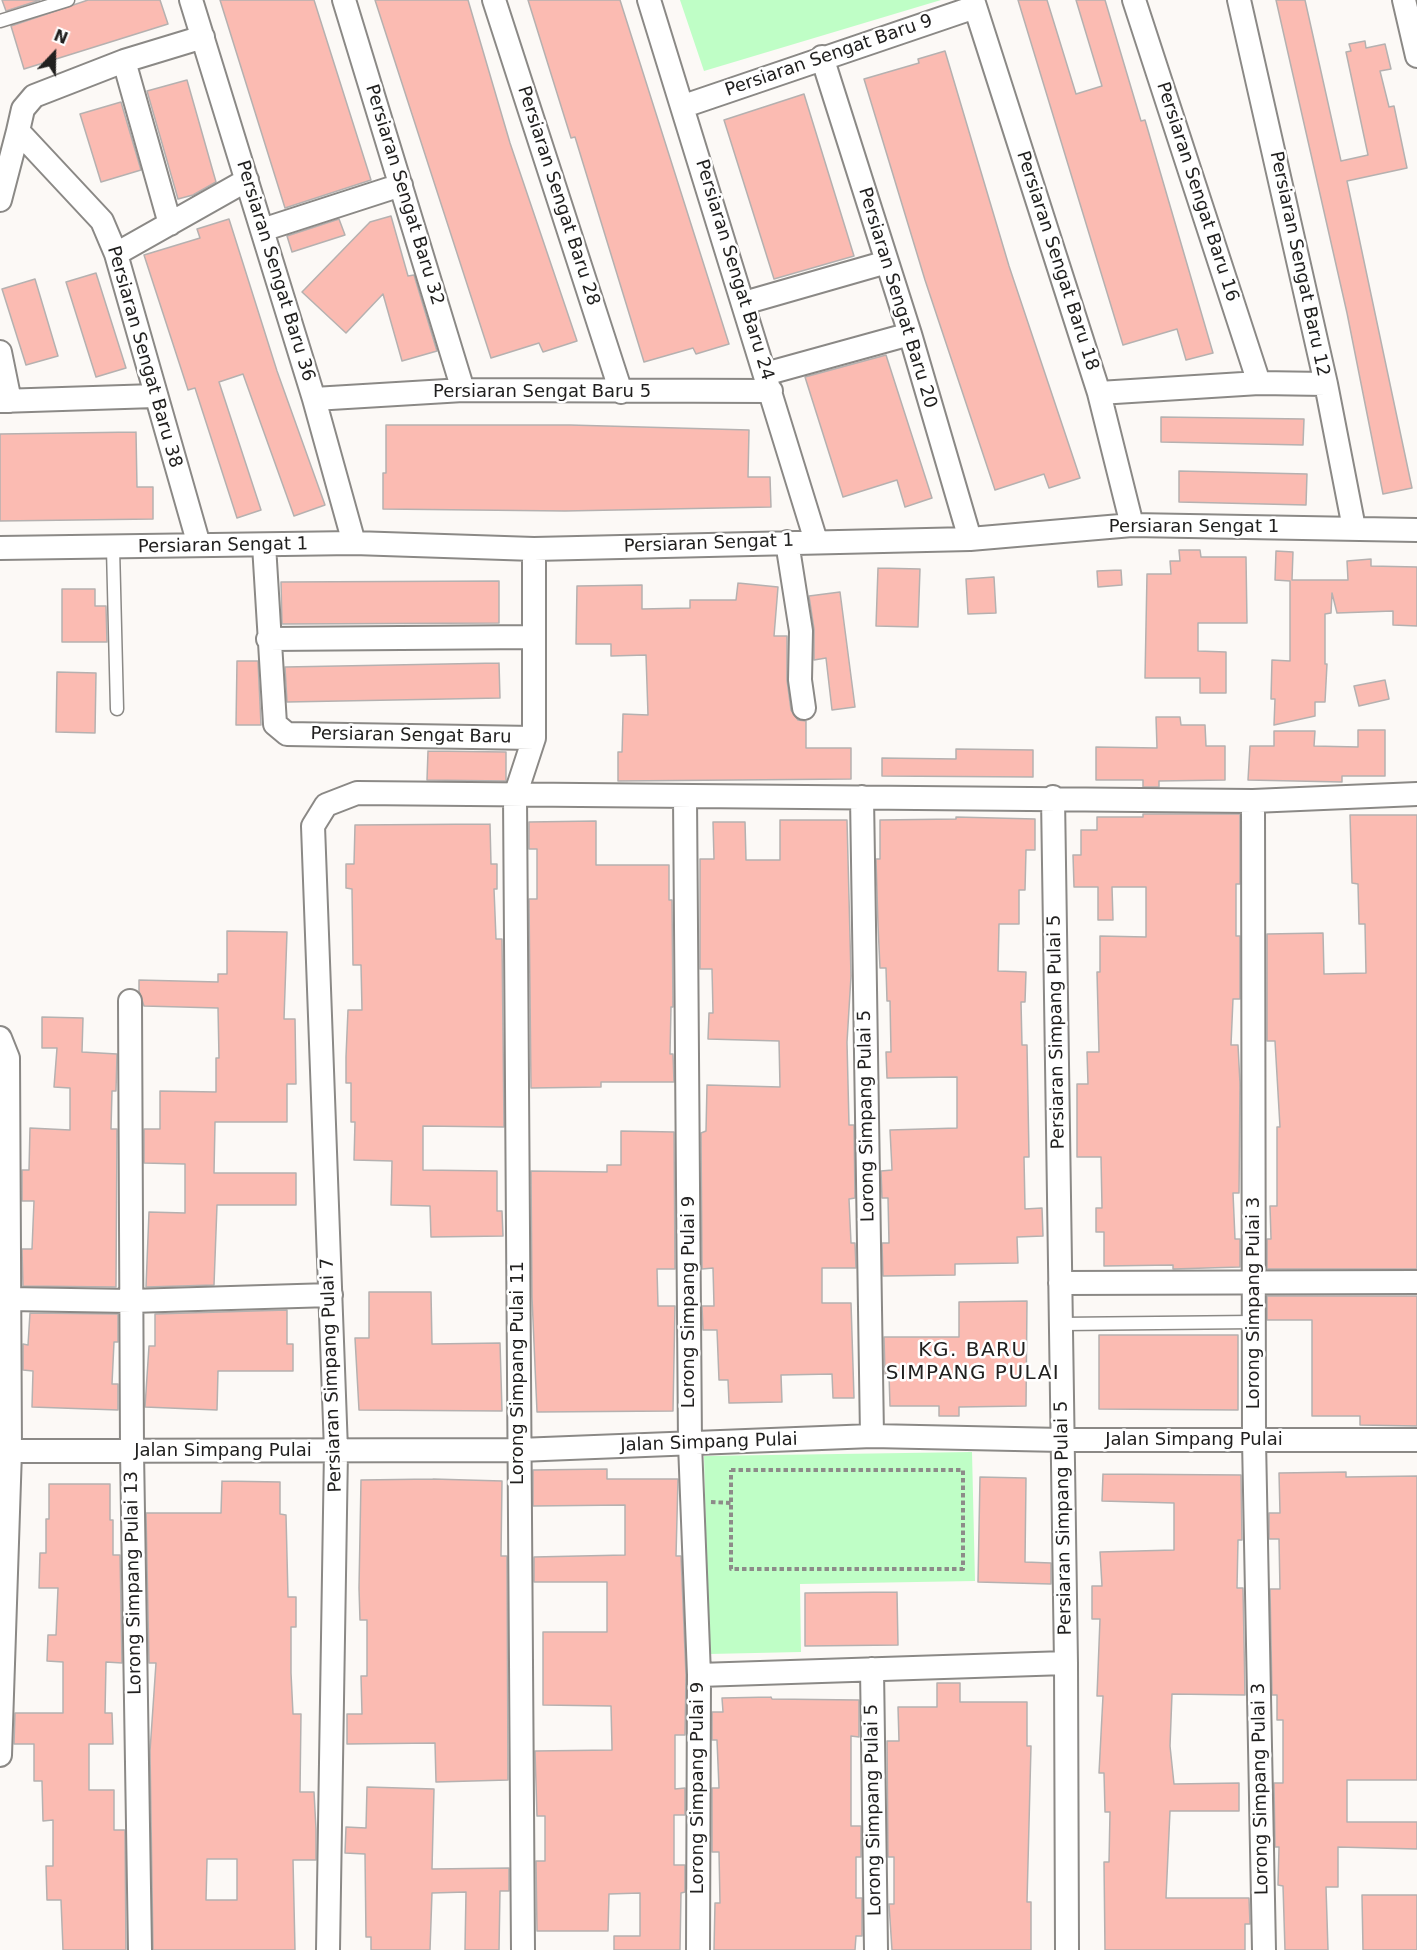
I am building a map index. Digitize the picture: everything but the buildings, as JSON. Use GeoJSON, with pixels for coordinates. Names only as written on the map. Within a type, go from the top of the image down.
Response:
{"type":"FeatureCollection","features":[{"type":"Feature","properties":{"kind":"street","name":"Persiaran Sengat Baru 36"},"geometry":{"type":"LineString","coordinates":[[191,0],[314,399],[354,543]]}},
{"type":"Feature","properties":{"kind":"street","name":"Persiaran Sengat Baru 32"},"geometry":{"type":"LineString","coordinates":[[344,0],[463,390]]}},
{"type":"Feature","properties":{"kind":"street","name":"Persiaran Sengat Baru 28"},"geometry":{"type":"LineString","coordinates":[[494,0],[621,392]]}},
{"type":"Feature","properties":{"kind":"street","name":"Persiaran Sengat Baru 24"},"geometry":{"type":"LineString","coordinates":[[649,0],[684,106],[816,541]]}},
{"type":"Feature","properties":{"kind":"street","name":"Persiaran Sengat Baru 16"},"geometry":{"type":"LineString","coordinates":[[1134,0],[1259,383]]}},
{"type":"Feature","properties":{"kind":"street","name":"Persiaran Sengat Baru 12"},"geometry":{"type":"LineString","coordinates":[[1239,0],[1326,384],[1354,528]]}},
{"type":"Feature","properties":{"kind":"street"},"geometry":{"type":"LineString","coordinates":[[1404,0],[1417,56]]}},
{"type":"Feature","properties":{"kind":"street","name":"Persiaran Sengat Baru 9"},"geometry":{"type":"LineString","coordinates":[[684,106],[974,4]]}},
{"type":"Feature","properties":{"kind":"street","name":"Persiaran Sengat Baru 18"},"geometry":{"type":"LineString","coordinates":[[974,4],[1099,393],[1132,525]]}},
{"type":"Feature","properties":{"kind":"street"},"geometry":{"type":"LineString","coordinates":[[0,200],[23,109],[34,96],[124,61],[203,37]]}},
{"type":"Feature","properties":{"kind":"street","name":"Persiaran Sengat Baru 20"},"geometry":{"type":"LineString","coordinates":[[822,57],[910,334],[970,539]]}},
{"type":"Feature","properties":{"kind":"street"},"geometry":{"type":"LineString","coordinates":[[124,61],[170,224]]}},
{"type":"Feature","properties":{"kind":"street","name":"Persiaran Sengat Baru 38"},"geometry":{"type":"LineString","coordinates":[[18,131],[102,221],[116,254],[199,545]]}},
{"type":"Feature","properties":{"kind":"street"},"geometry":{"type":"LineString","coordinates":[[116,254],[247,180]]}},
{"type":"Feature","properties":{"kind":"street"},"geometry":{"type":"LineString","coordinates":[[262,230],[400,185]]}},
{"type":"Feature","properties":{"kind":"street"},"geometry":{"type":"LineString","coordinates":[[744,303],[887,262]]}},
{"type":"Feature","properties":{"kind":"street","name":"Persiaran Sengat Baru 5"},"geometry":{"type":"LineString","coordinates":[[314,399],[463,390],[621,392],[768,382],[910,334]]}},
{"type":"Feature","properties":{"kind":"street"},"geometry":{"type":"LineString","coordinates":[[0,352],[5,401],[155,396]]}},
{"type":"Feature","properties":{"kind":"street"},"geometry":{"type":"LineString","coordinates":[[1099,393],[1259,383],[1326,384]]}},
{"type":"Feature","properties":{"kind":"street","name":"Persiaran Sengat 1"},"geometry":{"type":"LineString","coordinates":[[0,549],[354,543],[534,549],[970,539],[1132,525],[1417,530]]}},
{"type":"Feature","properties":{"kind":"street"},"geometry":{"type":"LineString","coordinates":[[787,542],[801,631],[800,680],[804,708]]}},
{"type":"Feature","properties":{"kind":"street"},"geometry":{"type":"LineString","coordinates":[[264,545],[268,639],[534,637]]}},
{"type":"Feature","properties":{"kind":"street","name":"Lorong Simpang Pulai 11"},"geometry":{"type":"LineString","coordinates":[[523,1950],[515,796],[534,738],[534,549]]}},
{"type":"Feature","properties":{"kind":"street","name":"Persiaran Sengat Baru"},"geometry":{"type":"LineString","coordinates":[[268,639],[275,724],[287,734],[534,738]]}},
{"type":"Feature","properties":{"kind":"street","name":"Persiaran Simpang Pulai 7"},"geometry":{"type":"LineString","coordinates":[[328,1950],[336,1450],[313,826],[326,805],[357,793],[515,796]]}},
{"type":"Feature","properties":{"kind":"street"},"geometry":{"type":"LineString","coordinates":[[515,796],[1053,797],[1253,801],[1417,794]]}},
{"type":"Feature","properties":{"kind":"street","name":"Lorong Simpang Pulai 5"},"geometry":{"type":"LineString","coordinates":[[862,796],[872,1436]]}},
{"type":"Feature","properties":{"kind":"street","name":"Lorong Simpang Pulai 9"},"geometry":{"type":"LineString","coordinates":[[685,797],[690,1444],[699,1675],[698,1950]]}},
{"type":"Feature","properties":{"kind":"street","name":"Persiaran Simpang Pulai 5"},"geometry":{"type":"LineString","coordinates":[[1053,797],[1066,1663],[1067,1950]]}},
{"type":"Feature","properties":{"kind":"street","name":"Lorong Simpang Pulai 3"},"geometry":{"type":"LineString","coordinates":[[1253,801],[1254,1440],[1264,1950]]}},
{"type":"Feature","properties":{"kind":"street","name":"Lorong Simpang Pulai 13"},"geometry":{"type":"LineString","coordinates":[[130,1000],[132,1451],[140,1950]]}},
{"type":"Feature","properties":{"kind":"street"},"geometry":{"type":"LineString","coordinates":[[0,1038],[8,1058],[9,1299],[0,1755]]}},
{"type":"Feature","properties":{"kind":"street"},"geometry":{"type":"LineString","coordinates":[[1060,1283],[1417,1282]]}},
{"type":"Feature","properties":{"kind":"street"},"geometry":{"type":"LineString","coordinates":[[9,1299],[131,1301],[330,1295]]}},
{"type":"Feature","properties":{"kind":"street","name":"Jalan Simpang Pulai"},"geometry":{"type":"LineString","coordinates":[[5,1451],[519,1449],[872,1436],[1062,1440],[1417,1440]]}},
{"type":"Feature","properties":{"kind":"street"},"geometry":{"type":"LineString","coordinates":[[699,1675],[1066,1663]]}},
{"type":"Feature","properties":{"kind":"street","name":"Lorong Simpang Pulai 5"},"geometry":{"type":"LineString","coordinates":[[872,1669],[876,1950]]}},
{"type":"Feature","properties":{"kind":"lane"},"geometry":{"type":"LineString","coordinates":[[0,21],[68,0]]}},
{"type":"Feature","properties":{"kind":"lane"},"geometry":{"type":"LineString","coordinates":[[113,548],[117,709]]}},
{"type":"Feature","properties":{"kind":"lane"},"geometry":{"type":"LineString","coordinates":[[1061,1324],[1254,1322]]}},
{"type":"Feature","properties":{"kind":"path"},"geometry":{"type":"LineString","coordinates":[[731,1470],[963,1470],[963,1569],[731,1569],[731,1503],[731,1470]]}},
{"type":"Feature","properties":{"kind":"green space"},"geometry":{"type":"Polygon","coordinates":[[[680,0],[941,0],[704,71],[680,0]]]}},
{"type":"Feature","properties":{"kind":"green space"},"geometry":{"type":"Polygon","coordinates":[[[972,1452],[975,1581],[800,1584],[801,1652],[709,1654],[704,1456],[972,1452]]]}},
{"type":"Feature","properties":{"kind":"district","name":"KG. BARU SIMPANG PULAI"},"geometry":{"type":"Point","coordinates":[973,1362]}}]}
